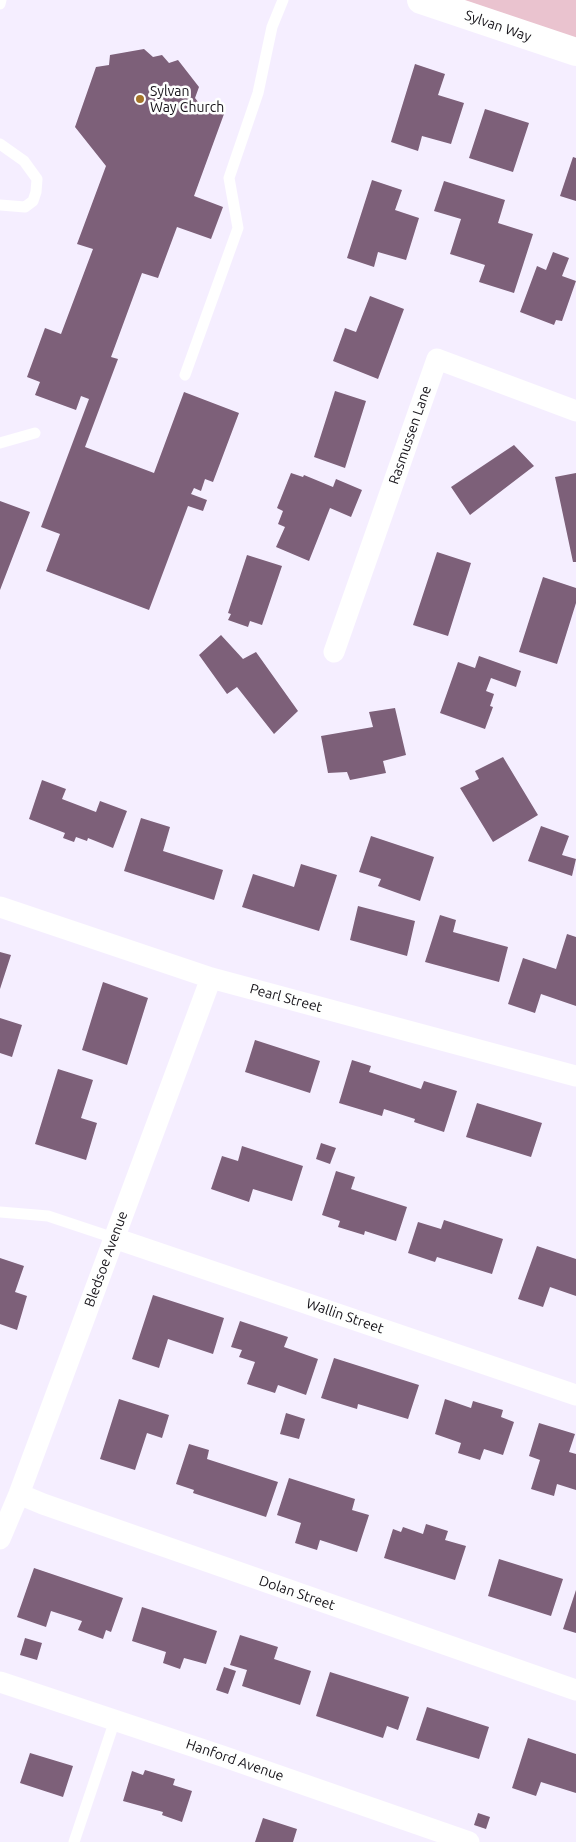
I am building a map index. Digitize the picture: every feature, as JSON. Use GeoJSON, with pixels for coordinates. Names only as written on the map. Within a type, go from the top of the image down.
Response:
{"type":"FeatureCollection","features":[{"type":"Feature","properties":{"kind":"main road","name":"Sylvan Way"},"geometry":{"type":"LineString","coordinates":[[421,0],[576,52]]}},
{"type":"Feature","properties":{"kind":"street","name":"Rasmussen Lane"},"geometry":{"type":"LineString","coordinates":[[334,652],[437,359],[576,410]]}},
{"type":"Feature","properties":{"kind":"street","name":"Pearl Street"},"geometry":{"type":"LineString","coordinates":[[0,907],[211,978],[576,1076]]}},
{"type":"Feature","properties":{"kind":"street","name":"Bledsoe Avenue"},"geometry":{"type":"LineString","coordinates":[[0,1539],[19,1494],[211,978]]}},
{"type":"Feature","properties":{"kind":"street","name":"Wallin Street"},"geometry":{"type":"LineString","coordinates":[[114,1238],[576,1394]]}},
{"type":"Feature","properties":{"kind":"street","name":"Dolan Street"},"geometry":{"type":"LineString","coordinates":[[19,1494],[576,1690]]}},
{"type":"Feature","properties":{"kind":"street","name":"Hanford Avenue"},"geometry":{"type":"LineString","coordinates":[[0,1682],[469,1842]]}},
{"type":"Feature","properties":{"kind":"lane"},"geometry":{"type":"LineString","coordinates":[[0,4],[1,0]]}},
{"type":"Feature","properties":{"kind":"lane"},"geometry":{"type":"LineString","coordinates":[[186,376],[238,228],[229,178],[258,93],[272,27],[283,0]]}},
{"type":"Feature","properties":{"kind":"lane"},"geometry":{"type":"LineString","coordinates":[[0,144],[24,161],[37,179],[33,201],[26,207],[0,205]]}},
{"type":"Feature","properties":{"kind":"lane"},"geometry":{"type":"LineString","coordinates":[[0,443],[35,433]]}},
{"type":"Feature","properties":{"kind":"lane"},"geometry":{"type":"LineString","coordinates":[[0,1212],[48,1216],[114,1238]]}},
{"type":"Feature","properties":{"kind":"lane"},"geometry":{"type":"LineString","coordinates":[[74,1842],[116,1720]]}},
{"type":"Feature","properties":{"kind":"shaded area"},"geometry":{"type":"Polygon","coordinates":[[[421,0],[576,0],[576,52],[421,0]]]}},
{"type":"Feature","properties":{"kind":"building"},"geometry":{"type":"Polygon","coordinates":[[[144,49],[153,57],[162,55],[169,63],[178,60],[199,87],[195,98],[202,107],[224,114],[194,196],[223,207],[211,239],[177,227],[158,278],[142,273],[111,357],[118,359],[85,447],[154,473],[184,392],[239,413],[213,482],[205,479],[201,491],[194,488],[191,494],[207,500],[203,511],[188,506],[149,610],[46,571],[60,534],[41,527],[89,399],[81,396],[76,410],[35,395],[40,382],[27,377],[45,328],[61,334],[93,249],[77,244],[106,166],[75,127],[96,67],[109,65],[110,55],[144,49]]]}},
{"type":"Feature","properties":{"kind":"building"},"geometry":{"type":"Polygon","coordinates":[[[415,64],[445,74],[438,95],[464,103],[451,144],[422,136],[418,151],[391,142],[415,64]]]}},
{"type":"Feature","properties":{"kind":"building"},"geometry":{"type":"Polygon","coordinates":[[[485,109],[529,123],[513,172],[469,158],[485,109]]]}},
{"type":"Feature","properties":{"kind":"building"},"geometry":{"type":"Polygon","coordinates":[[[573,157],[576,158],[576,201],[560,196],[573,157]]]}},
{"type":"Feature","properties":{"kind":"building"},"geometry":{"type":"Polygon","coordinates":[[[372,180],[402,190],[395,210],[419,218],[406,260],[378,252],[374,267],[347,258],[372,180]]]}},
{"type":"Feature","properties":{"kind":"building"},"geometry":{"type":"Polygon","coordinates":[[[444,181],[505,200],[498,223],[533,234],[514,293],[479,282],[485,265],[450,254],[461,219],[434,211],[444,181]]]}},
{"type":"Feature","properties":{"kind":"building"},"geometry":{"type":"Polygon","coordinates":[[[553,252],[569,258],[562,276],[576,281],[562,321],[556,320],[554,325],[520,312],[537,266],[546,270],[553,252]]]}},
{"type":"Feature","properties":{"kind":"building"},"geometry":{"type":"Polygon","coordinates":[[[370,296],[404,309],[378,379],[333,361],[345,328],[356,332],[370,296]]]}},
{"type":"Feature","properties":{"kind":"building"},"geometry":{"type":"Polygon","coordinates":[[[335,391],[366,401],[345,468],[314,457],[335,391]]]}},
{"type":"Feature","properties":{"kind":"building"},"geometry":{"type":"Polygon","coordinates":[[[514,445],[534,466],[470,515],[451,487],[514,445]]]}},
{"type":"Feature","properties":{"kind":"building"},"geometry":{"type":"Polygon","coordinates":[[[291,473],[303,477],[304,475],[333,487],[336,479],[362,490],[351,517],[330,508],[309,561],[276,547],[285,527],[278,524],[283,511],[277,508],[291,473]]]}},
{"type":"Feature","properties":{"kind":"building"},"geometry":{"type":"Polygon","coordinates":[[[576,473],[576,562],[573,562],[555,477],[576,473]]]}},
{"type":"Feature","properties":{"kind":"building"},"geometry":{"type":"Polygon","coordinates":[[[0,501],[30,512],[0,590],[0,501]]]}},
{"type":"Feature","properties":{"kind":"building"},"geometry":{"type":"Polygon","coordinates":[[[437,552],[471,563],[448,636],[413,625],[437,552]]]}},
{"type":"Feature","properties":{"kind":"building"},"geometry":{"type":"Polygon","coordinates":[[[247,555],[282,566],[262,625],[250,621],[248,627],[228,620],[231,614],[228,613],[247,555]]]}},
{"type":"Feature","properties":{"kind":"building"},"geometry":{"type":"Polygon","coordinates":[[[543,577],[576,588],[576,603],[557,664],[519,652],[543,577]]]}},
{"type":"Feature","properties":{"kind":"building"},"geometry":{"type":"Polygon","coordinates":[[[221,635],[243,659],[256,652],[298,711],[274,734],[237,687],[227,694],[199,655],[221,635]]]}},
{"type":"Feature","properties":{"kind":"building"},"geometry":{"type":"Polygon","coordinates":[[[479,656],[521,671],[516,687],[491,678],[486,691],[494,694],[490,706],[493,707],[485,729],[440,713],[458,662],[475,668],[479,656]]]}},
{"type":"Feature","properties":{"kind":"building"},"geometry":{"type":"Polygon","coordinates":[[[395,708],[406,755],[383,761],[386,773],[350,780],[347,772],[328,773],[321,736],[373,727],[369,712],[395,708]]]}},
{"type":"Feature","properties":{"kind":"building"},"geometry":{"type":"Polygon","coordinates":[[[503,757],[538,815],[493,842],[460,788],[479,779],[475,771],[503,757]]]}},
{"type":"Feature","properties":{"kind":"building"},"geometry":{"type":"Polygon","coordinates":[[[42,780],[66,789],[62,799],[96,812],[100,801],[127,811],[113,848],[88,838],[87,841],[76,837],[74,842],[63,838],[65,833],[29,819],[42,780]]]}},
{"type":"Feature","properties":{"kind":"building"},"geometry":{"type":"Polygon","coordinates":[[[141,818],[170,827],[163,851],[223,870],[214,900],[124,871],[141,818]]]}},
{"type":"Feature","properties":{"kind":"building"},"geometry":{"type":"Polygon","coordinates":[[[541,826],[569,836],[562,855],[576,859],[572,876],[528,861],[541,826]]]}},
{"type":"Feature","properties":{"kind":"building"},"geometry":{"type":"Polygon","coordinates":[[[371,836],[434,857],[420,901],[378,886],[381,879],[359,872],[371,836]]]}},
{"type":"Feature","properties":{"kind":"building"},"geometry":{"type":"Polygon","coordinates":[[[301,864],[337,875],[319,931],[242,907],[253,874],[294,887],[301,864]]]}},
{"type":"Feature","properties":{"kind":"building"},"geometry":{"type":"Polygon","coordinates":[[[358,906],[415,921],[407,956],[350,940],[358,906]]]}},
{"type":"Feature","properties":{"kind":"building"},"geometry":{"type":"Polygon","coordinates":[[[440,915],[456,920],[453,932],[508,947],[499,982],[425,962],[440,915]]]}},
{"type":"Feature","properties":{"kind":"building"},"geometry":{"type":"Polygon","coordinates":[[[567,934],[576,937],[576,1006],[541,994],[535,1013],[508,1004],[523,958],[556,969],[567,934]]]}},
{"type":"Feature","properties":{"kind":"building"},"geometry":{"type":"Polygon","coordinates":[[[0,952],[11,955],[0,989],[0,952]]]}},
{"type":"Feature","properties":{"kind":"building"},"geometry":{"type":"Polygon","coordinates":[[[103,982],[148,998],[127,1065],[82,1050],[103,982]]]}},
{"type":"Feature","properties":{"kind":"building"},"geometry":{"type":"Polygon","coordinates":[[[0,1018],[22,1025],[12,1057],[0,1053],[0,1018]]]}},
{"type":"Feature","properties":{"kind":"building"},"geometry":{"type":"Polygon","coordinates":[[[255,1040],[320,1061],[310,1093],[245,1072],[255,1040]]]}},
{"type":"Feature","properties":{"kind":"building"},"geometry":{"type":"Polygon","coordinates":[[[352,1060],[371,1066],[369,1072],[421,1089],[424,1081],[457,1091],[444,1132],[414,1122],[415,1119],[384,1109],[382,1116],[339,1103],[352,1060]]]}},
{"type":"Feature","properties":{"kind":"building"},"geometry":{"type":"Polygon","coordinates":[[[58,1069],[93,1080],[81,1118],[97,1123],[86,1160],[35,1144],[58,1069]]]}},
{"type":"Feature","properties":{"kind":"building"},"geometry":{"type":"Polygon","coordinates":[[[477,1103],[542,1123],[531,1157],[466,1137],[477,1103]]]}},
{"type":"Feature","properties":{"kind":"building"},"geometry":{"type":"Polygon","coordinates":[[[321,1143],[336,1148],[330,1164],[316,1159],[321,1143]]]}},
{"type":"Feature","properties":{"kind":"building"},"geometry":{"type":"Polygon","coordinates":[[[242,1146],[303,1166],[292,1201],[253,1189],[249,1202],[211,1189],[222,1156],[238,1161],[242,1146]]]}},
{"type":"Feature","properties":{"kind":"building"},"geometry":{"type":"Polygon","coordinates":[[[336,1171],[355,1177],[351,1189],[407,1207],[396,1241],[365,1231],[364,1235],[338,1227],[340,1221],[322,1215],[336,1171]]]}},
{"type":"Feature","properties":{"kind":"building"},"geometry":{"type":"Polygon","coordinates":[[[444,1220],[503,1239],[492,1274],[437,1257],[435,1262],[408,1253],[418,1222],[441,1229],[444,1220]]]}},
{"type":"Feature","properties":{"kind":"building"},"geometry":{"type":"Polygon","coordinates":[[[537,1246],[576,1259],[576,1296],[550,1287],[543,1307],[518,1299],[537,1246]]]}},
{"type":"Feature","properties":{"kind":"building"},"geometry":{"type":"Polygon","coordinates":[[[0,1258],[24,1266],[15,1292],[27,1296],[17,1330],[0,1324],[0,1258]]]}},
{"type":"Feature","properties":{"kind":"building"},"geometry":{"type":"Polygon","coordinates":[[[153,1295],[224,1318],[213,1354],[168,1339],[159,1368],[132,1359],[153,1295]]]}},
{"type":"Feature","properties":{"kind":"building"},"geometry":{"type":"Polygon","coordinates":[[[240,1321],[288,1337],[284,1347],[318,1359],[306,1395],[278,1385],[275,1393],[247,1384],[255,1362],[239,1357],[242,1350],[231,1347],[240,1321]]]}},
{"type":"Feature","properties":{"kind":"building"},"geometry":{"type":"Polygon","coordinates":[[[334,1358],[419,1385],[408,1419],[358,1404],[357,1409],[321,1398],[334,1358]]]}},
{"type":"Feature","properties":{"kind":"building"},"geometry":{"type":"Polygon","coordinates":[[[119,1399],[169,1415],[162,1438],[147,1433],[135,1470],[100,1459],[119,1399]]]}},
{"type":"Feature","properties":{"kind":"building"},"geometry":{"type":"Polygon","coordinates":[[[445,1399],[471,1408],[473,1401],[503,1410],[501,1417],[514,1422],[503,1455],[484,1449],[480,1460],[458,1453],[461,1443],[435,1434],[445,1399]]]}},
{"type":"Feature","properties":{"kind":"building"},"geometry":{"type":"Polygon","coordinates":[[[286,1413],[305,1419],[299,1439],[280,1434],[286,1413]]]}},
{"type":"Feature","properties":{"kind":"building"},"geometry":{"type":"Polygon","coordinates":[[[539,1423],[575,1434],[569,1452],[576,1454],[576,1490],[557,1484],[554,1496],[531,1489],[540,1460],[529,1456],[539,1423]]]}},
{"type":"Feature","properties":{"kind":"building"},"geometry":{"type":"Polygon","coordinates":[[[189,1444],[209,1450],[207,1459],[278,1482],[266,1517],[193,1493],[194,1490],[176,1484],[189,1444]]]}},
{"type":"Feature","properties":{"kind":"building"},"geometry":{"type":"Polygon","coordinates":[[[289,1478],[355,1499],[352,1510],[369,1515],[357,1552],[320,1540],[317,1550],[295,1543],[301,1523],[277,1515],[289,1478]]]}},
{"type":"Feature","properties":{"kind":"building"},"geometry":{"type":"Polygon","coordinates":[[[426,1524],[448,1531],[445,1540],[466,1546],[455,1580],[384,1558],[393,1529],[401,1532],[403,1527],[423,1534],[426,1524]]]}},
{"type":"Feature","properties":{"kind":"building"},"geometry":{"type":"Polygon","coordinates":[[[499,1559],[563,1579],[551,1616],[488,1596],[499,1559]]]}},
{"type":"Feature","properties":{"kind":"building"},"geometry":{"type":"Polygon","coordinates":[[[34,1568],[123,1598],[111,1632],[106,1630],[103,1639],[78,1630],[82,1621],[51,1611],[46,1627],[17,1617],[34,1568]]]}},
{"type":"Feature","properties":{"kind":"building"},"geometry":{"type":"Polygon","coordinates":[[[576,1590],[576,1633],[563,1629],[576,1590]]]}},
{"type":"Feature","properties":{"kind":"building"},"geometry":{"type":"Polygon","coordinates":[[[142,1607],[217,1631],[206,1664],[184,1658],[180,1669],[163,1663],[166,1652],[132,1641],[142,1607]]]}},
{"type":"Feature","properties":{"kind":"building"},"geometry":{"type":"Polygon","coordinates":[[[240,1635],[278,1647],[274,1659],[311,1671],[300,1705],[242,1686],[247,1670],[230,1665],[240,1635]]]}},
{"type":"Feature","properties":{"kind":"building"},"geometry":{"type":"Polygon","coordinates":[[[25,1638],[42,1643],[37,1660],[20,1655],[25,1638]]]}},
{"type":"Feature","properties":{"kind":"building"},"geometry":{"type":"Polygon","coordinates":[[[224,1667],[236,1671],[228,1694],[216,1690],[224,1667]]]}},
{"type":"Feature","properties":{"kind":"building"},"geometry":{"type":"Polygon","coordinates":[[[330,1672],[409,1697],[398,1730],[387,1726],[383,1738],[316,1716],[330,1672]]]}},
{"type":"Feature","properties":{"kind":"building"},"geometry":{"type":"Polygon","coordinates":[[[427,1707],[489,1727],[479,1759],[416,1740],[427,1707]]]}},
{"type":"Feature","properties":{"kind":"building"},"geometry":{"type":"Polygon","coordinates":[[[528,1738],[576,1754],[576,1793],[541,1782],[536,1796],[512,1788],[528,1738]]]}},
{"type":"Feature","properties":{"kind":"building"},"geometry":{"type":"Polygon","coordinates":[[[30,1753],[73,1766],[63,1797],[20,1783],[30,1753]]]}},
{"type":"Feature","properties":{"kind":"building"},"geometry":{"type":"Polygon","coordinates":[[[145,1770],[175,1779],[173,1785],[192,1791],[182,1822],[162,1815],[163,1812],[123,1801],[132,1771],[143,1775],[145,1770]]]}},
{"type":"Feature","properties":{"kind":"building"},"geometry":{"type":"Polygon","coordinates":[[[478,1813],[490,1817],[486,1829],[474,1825],[478,1813]]]}},
{"type":"Feature","properties":{"kind":"building"},"geometry":{"type":"Polygon","coordinates":[[[263,1818],[297,1829],[293,1842],[255,1842],[263,1818]]]}},
{"type":"Feature","properties":{"kind":"place","name":"Sylvan Way Church"},"geometry":{"type":"Point","coordinates":[140,99]}}]}
